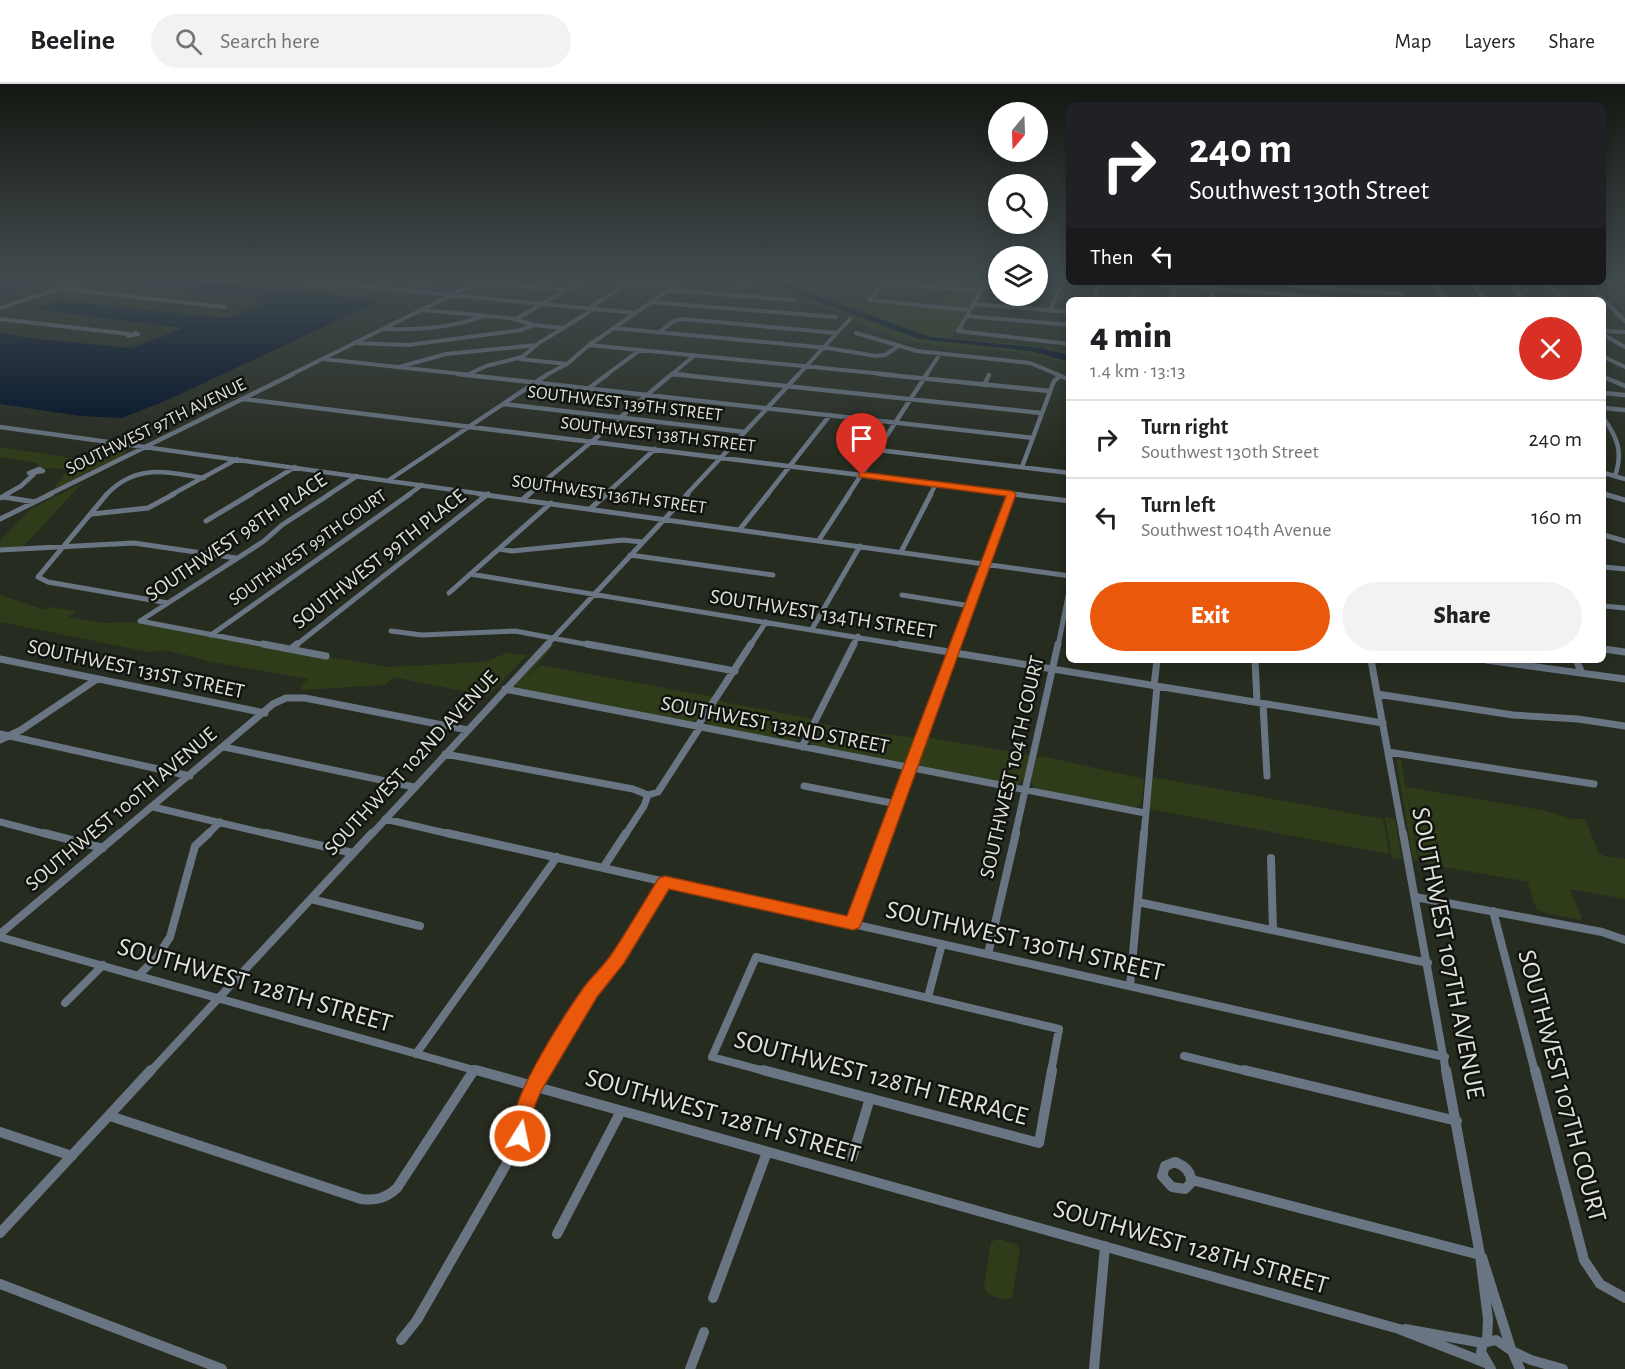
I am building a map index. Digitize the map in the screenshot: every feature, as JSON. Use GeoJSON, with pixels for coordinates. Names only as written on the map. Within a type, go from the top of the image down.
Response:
{"type":"FeatureCollection","features":[{"type":"Feature","properties":{"kind":"street","name":"SOUTHWEST 97TH AVENUE"},"geometry":{"type":"LineString","coordinates":[[0,519],[364,339]]}},
{"type":"Feature","properties":{"kind":"street"},"geometry":{"type":"LineString","coordinates":[[356,343],[408,345],[455,339]]}},
{"type":"Feature","properties":{"kind":"street"},"geometry":{"type":"LineString","coordinates":[[520,359],[547,339]]}},
{"type":"Feature","properties":{"kind":"street"},"geometry":{"type":"LineString","coordinates":[[389,480],[534,382],[567,364],[598,339]]}},
{"type":"Feature","properties":{"kind":"street"},"geometry":{"type":"LineString","coordinates":[[723,339],[882,356],[897,347]]}},
{"type":"Feature","properties":{"kind":"street","name":"SOUTHWEST 102ND AVENUE"},"geometry":{"type":"LineString","coordinates":[[0,1233],[831,339]]}},
{"type":"Feature","properties":{"kind":"street"},"geometry":{"type":"LineString","coordinates":[[873,339],[897,347],[940,354],[1028,363],[1066,378]]}},
{"type":"Feature","properties":{"kind":"street"},"geometry":{"type":"LineString","coordinates":[[1027,339],[1066,344]]}},
{"type":"Feature","properties":{"kind":"street"},"geometry":{"type":"LineString","coordinates":[[399,367],[413,361],[537,345]]}},
{"type":"Feature","properties":{"kind":"street"},"geometry":{"type":"LineString","coordinates":[[589,345],[1050,391]]}},
{"type":"Feature","properties":{"kind":"street"},"geometry":{"type":"LineString","coordinates":[[589,388],[640,350]]}},
{"type":"Feature","properties":{"kind":"street"},"geometry":{"type":"LineString","coordinates":[[819,540],[940,354]]}},
{"type":"Feature","properties":{"kind":"street"},"geometry":{"type":"LineString","coordinates":[[524,499],[695,356]]}},
{"type":"Feature","properties":{"kind":"street"},"geometry":{"type":"LineString","coordinates":[[1606,358],[1625,367]]}},
{"type":"Feature","properties":{"kind":"street"},"geometry":{"type":"LineString","coordinates":[[324,359],[1033,438]]}},
{"type":"Feature","properties":{"kind":"street"},"geometry":{"type":"LineString","coordinates":[[467,375],[480,368],[520,359],[567,364]]}},
{"type":"Feature","properties":{"kind":"street"},"geometry":{"type":"LineString","coordinates":[[673,374],[1041,413]]}},
{"type":"Feature","properties":{"kind":"street"},"geometry":{"type":"LineString","coordinates":[[984,385],[989,375]]}},
{"type":"Feature","properties":{"kind":"street"},"geometry":{"type":"LineString","coordinates":[[1022,467],[1054,381],[1060,376]]}},
{"type":"Feature","properties":{"kind":"street"},"geometry":{"type":"LineString","coordinates":[[1606,378],[1625,386]]}},
{"type":"Feature","properties":{"kind":"street"},"geometry":{"type":"LineString","coordinates":[[1606,393],[1625,395]]}},
{"type":"Feature","properties":{"kind":"street","name":"SOUTHWEST 138TH STREET"},"geometry":{"type":"LineString","coordinates":[[243,399],[1066,501]]}},
{"type":"Feature","properties":{"kind":"street","name":"SOUTHWEST 139TH STREET"},"geometry":{"type":"LineString","coordinates":[[503,404],[745,432]]}},
{"type":"Feature","properties":{"kind":"street"},"geometry":{"type":"LineString","coordinates":[[1606,408],[1625,410]]}},
{"type":"Feature","properties":{"kind":"street"},"geometry":{"type":"LineString","coordinates":[[740,529],[831,415]]}},
{"type":"Feature","properties":{"kind":"street"},"geometry":{"type":"LineString","coordinates":[[1606,422],[1623,451],[1623,463],[1615,476]]}},
{"type":"Feature","properties":{"kind":"street","name":"SOUTHWEST 136TH STREET"},"geometry":{"type":"LineString","coordinates":[[0,427],[117,447],[237,459],[986,564],[1066,573]]}},
{"type":"Feature","properties":{"kind":"street","name":"SOUTHWEST 136TH STREET"},"geometry":{"type":"LineString","coordinates":[[0,427],[125,441]]}},
{"type":"Feature","properties":{"kind":"street"},"geometry":{"type":"LineString","coordinates":[[591,508],[655,449]]}},
{"type":"Feature","properties":{"kind":"street"},"geometry":{"type":"LineString","coordinates":[[878,450],[1066,472]]}},
{"type":"Feature","properties":{"kind":"street"},"geometry":{"type":"LineString","coordinates":[[92,514],[139,510],[154,506],[237,459]]}},
{"type":"Feature","properties":{"kind":"street"},"geometry":{"type":"LineString","coordinates":[[206,520],[295,467]]}},
{"type":"Feature","properties":{"kind":"street"},"geometry":{"type":"LineString","coordinates":[[168,603],[38,579],[116,485],[140,472],[153,471],[204,478]]}},
{"type":"Feature","properties":{"kind":"street"},"geometry":{"type":"LineString","coordinates":[[1,497],[21,486],[34,474]]}},
{"type":"Feature","properties":{"kind":"street"},"geometry":{"type":"LineString","coordinates":[[1606,474],[1625,479]]}},
{"type":"Feature","properties":{"kind":"street","name":"SOUTHWEST 98TH PLACE"},"geometry":{"type":"LineString","coordinates":[[326,656],[140,621],[268,538],[282,525],[357,476]]}},
{"type":"Feature","properties":{"kind":"street"},"geometry":{"type":"LineString","coordinates":[[901,552],[936,484]]}},
{"type":"Feature","properties":{"kind":"street","name":"SOUTHWEST 99TH COURT"},"geometry":{"type":"LineString","coordinates":[[211,635],[422,485]]}},
{"type":"Feature","properties":{"kind":"street","name":"SOUTHWEST 99TH PLACE"},"geometry":{"type":"LineString","coordinates":[[291,649],[488,494]]}},
{"type":"Feature","properties":{"kind":"street"},"geometry":{"type":"LineString","coordinates":[[853,924],[1012,494]]}},
{"type":"Feature","properties":{"kind":"street"},"geometry":{"type":"LineString","coordinates":[[1606,495],[1625,500]]}},
{"type":"Feature","properties":{"kind":"street"},"geometry":{"type":"LineString","coordinates":[[1,497],[35,502]]}},
{"type":"Feature","properties":{"kind":"street"},"geometry":{"type":"LineString","coordinates":[[448,593],[551,503]]}},
{"type":"Feature","properties":{"kind":"street"},"geometry":{"type":"LineString","coordinates":[[1606,536],[1625,541]]}},
{"type":"Feature","properties":{"kind":"street"},"geometry":{"type":"LineString","coordinates":[[499,549],[512,550],[623,540],[642,542]]}},
{"type":"Feature","properties":{"kind":"street"},"geometry":{"type":"LineString","coordinates":[[0,550],[139,543],[236,558]]}},
{"type":"Feature","properties":{"kind":"street"},"geometry":{"type":"LineString","coordinates":[[812,629],[860,546]]}},
{"type":"Feature","properties":{"kind":"street"},"geometry":{"type":"LineString","coordinates":[[630,555],[773,575]]}},
{"type":"Feature","properties":{"kind":"street"},"geometry":{"type":"LineString","coordinates":[[1606,567],[1625,569]]}},
{"type":"Feature","properties":{"kind":"street","name":"SOUTHWEST 134TH STREET"},"geometry":{"type":"LineString","coordinates":[[470,574],[954,651],[1383,723]]}},
{"type":"Feature","properties":{"kind":"street"},"geometry":{"type":"LineString","coordinates":[[902,595],[971,606]]}},
{"type":"Feature","properties":{"kind":"street","name":"SOUTHWEST 104TH COURT"},"geometry":{"type":"LineString","coordinates":[[988,954],[1066,606]]}},
{"type":"Feature","properties":{"kind":"street"},"geometry":{"type":"LineString","coordinates":[[1606,606],[1625,608]]}},
{"type":"Feature","properties":{"kind":"street"},"geometry":{"type":"LineString","coordinates":[[445,754],[549,772],[633,789],[648,795],[658,792],[766,621]]}},
{"type":"Feature","properties":{"kind":"street"},"geometry":{"type":"LineString","coordinates":[[391,632],[422,635],[510,631],[735,671]]}},
{"type":"Feature","properties":{"kind":"street"},"geometry":{"type":"LineString","coordinates":[[802,747],[858,636]]}},
{"type":"Feature","properties":{"kind":"street"},"geometry":{"type":"LineString","coordinates":[[1606,649],[1625,652]]}},
{"type":"Feature","properties":{"kind":"street","name":"SOUTHWEST 131ST STREET"},"geometry":{"type":"LineString","coordinates":[[0,659],[265,712]]}},
{"type":"Feature","properties":{"kind":"street"},"geometry":{"type":"LineString","coordinates":[[1130,986],[1157,663]]}},
{"type":"Feature","properties":{"kind":"street"},"geometry":{"type":"LineString","coordinates":[[1255,663],[1267,776]]}},
{"type":"Feature","properties":{"kind":"street","name":"SOUTHWEST 107TH AVENUE"},"geometry":{"type":"LineString","coordinates":[[1372,663],[1480,1254],[1479,1271],[1488,1325],[1481,1352],[1490,1368]]}},
{"type":"Feature","properties":{"kind":"street"},"geometry":{"type":"LineString","coordinates":[[1507,663],[1625,680]]}},
{"type":"Feature","properties":{"kind":"street"},"geometry":{"type":"LineString","coordinates":[[1577,663],[1582,674]]}},
{"type":"Feature","properties":{"kind":"street"},"geometry":{"type":"LineString","coordinates":[[0,740],[10,736],[97,679]]}},
{"type":"Feature","properties":{"kind":"street","name":"SOUTHWEST 132ND STREET"},"geometry":{"type":"LineString","coordinates":[[505,689],[1144,813]]}},
{"type":"Feature","properties":{"kind":"street"},"geometry":{"type":"LineString","coordinates":[[1377,694],[1513,715],[1578,719],[1625,726]]}},
{"type":"Feature","properties":{"kind":"street","name":"SOUTHWEST 100TH AVENUE"},"geometry":{"type":"LineString","coordinates":[[0,935],[281,699],[299,697],[468,730]]}},
{"type":"Feature","properties":{"kind":"street"},"geometry":{"type":"LineString","coordinates":[[0,734],[189,776]]}},
{"type":"Feature","properties":{"kind":"street"},"geometry":{"type":"LineString","coordinates":[[224,747],[414,787]]}},
{"type":"Feature","properties":{"kind":"street"},"geometry":{"type":"LineString","coordinates":[[1388,752],[1594,784]]}},
{"type":"Feature","properties":{"kind":"street"},"geometry":{"type":"LineString","coordinates":[[804,786],[897,804]]}},
{"type":"Feature","properties":{"kind":"street"},"geometry":{"type":"LineString","coordinates":[[603,868],[646,803],[648,795]]}},
{"type":"Feature","properties":{"kind":"street"},"geometry":{"type":"LineString","coordinates":[[153,807],[353,854]]}},
{"type":"Feature","properties":{"kind":"street","name":"SOUTHWEST 130TH STREET"},"geometry":{"type":"LineString","coordinates":[[385,819],[1445,1057]]}},
{"type":"Feature","properties":{"kind":"street"},"geometry":{"type":"LineString","coordinates":[[0,822],[103,848]]}},
{"type":"Feature","properties":{"kind":"street"},"geometry":{"type":"LineString","coordinates":[[139,975],[170,937],[194,848],[220,822]]}},
{"type":"Feature","properties":{"kind":"street"},"geometry":{"type":"LineString","coordinates":[[416,1054],[557,857]]}},
{"type":"Feature","properties":{"kind":"street"},"geometry":{"type":"LineString","coordinates":[[1271,858],[1273,930]]}},
{"type":"Feature","properties":{"kind":"street"},"geometry":{"type":"LineString","coordinates":[[401,1340],[417,1320],[514,1151],[522,1130],[525,1105],[534,1087],[590,992],[618,958],[665,882]]}},
{"type":"Feature","properties":{"kind":"street"},"geometry":{"type":"LineString","coordinates":[[1415,897],[1602,932],[1624,940]]}},
{"type":"Feature","properties":{"kind":"street"},"geometry":{"type":"LineString","coordinates":[[311,899],[420,926]]}},
{"type":"Feature","properties":{"kind":"street"},"geometry":{"type":"LineString","coordinates":[[1138,902],[1428,963]]}},
{"type":"Feature","properties":{"kind":"street","name":"SOUTHWEST 107TH COURT"},"geometry":{"type":"LineString","coordinates":[[1493,911],[1581,1249],[1590,1272],[1603,1286],[1625,1298]]}},
{"type":"Feature","properties":{"kind":"street","name":"SOUTHWEST 128TH STREET"},"geometry":{"type":"LineString","coordinates":[[0,935],[1399,1329],[1490,1368]]}},
{"type":"Feature","properties":{"kind":"street"},"geometry":{"type":"LineString","coordinates":[[928,997],[942,944]]}},
{"type":"Feature","properties":{"kind":"street","name":"SOUTHWEST 128TH TERRACE"},"geometry":{"type":"LineString","coordinates":[[756,957],[928,997],[1059,1029],[1039,1143],[712,1057],[756,957]]}},
{"type":"Feature","properties":{"kind":"street"},"geometry":{"type":"LineString","coordinates":[[65,1003],[103,965]]}},
{"type":"Feature","properties":{"kind":"street"},"geometry":{"type":"LineString","coordinates":[[1184,1056],[1456,1121]]}},
{"type":"Feature","properties":{"kind":"street"},"geometry":{"type":"LineString","coordinates":[[110,1116],[361,1199],[385,1198],[400,1183],[474,1070]]}},
{"type":"Feature","properties":{"kind":"street"},"geometry":{"type":"LineString","coordinates":[[852,1158],[870,1098]]}},
{"type":"Feature","properties":{"kind":"street"},"geometry":{"type":"LineString","coordinates":[[557,1234],[621,1111]]}},
{"type":"Feature","properties":{"kind":"street"},"geometry":{"type":"LineString","coordinates":[[0,1132],[72,1156]]}},
{"type":"Feature","properties":{"kind":"street"},"geometry":{"type":"LineString","coordinates":[[713,1298],[767,1152]]}},
{"type":"Feature","properties":{"kind":"street"},"geometry":{"type":"LineString","coordinates":[[1192,1180],[1480,1254]]}},
{"type":"Feature","properties":{"kind":"street"},"geometry":{"type":"LineString","coordinates":[[1094,1369],[1105,1246]]}},
{"type":"Feature","properties":{"kind":"street","name":"SOUTHWEST 107TH AVENUE"},"geometry":{"type":"LineString","coordinates":[[1480,1254],[1489,1272],[1503,1329],[1518,1358],[1520,1369]]}},
{"type":"Feature","properties":{"kind":"street"},"geometry":{"type":"LineString","coordinates":[[0,1284],[222,1369]]}},
{"type":"Feature","properties":{"kind":"street","name":"SOUTHWEST 128TH STREET"},"geometry":{"type":"LineString","coordinates":[[1399,1329],[1425,1331],[1470,1342],[1496,1340],[1512,1350]]}},
{"type":"Feature","properties":{"kind":"street"},"geometry":{"type":"LineString","coordinates":[[690,1369],[704,1332]]}},
{"type":"Feature","properties":{"kind":"street"},"geometry":{"type":"LineString","coordinates":[[1512,1350],[1531,1359],[1563,1369]]}},
{"type":"Feature","properties":{"kind":"green space"},"geometry":{"type":"Polygon","coordinates":[[[904,339],[1031,351],[1066,361],[1066,365],[1018,352],[927,344],[904,339]]]}},
{"type":"Feature","properties":{"kind":"green space"},"geometry":{"type":"Polygon","coordinates":[[[950,339],[1037,346],[1066,351],[1066,354],[1041,348],[950,339]]]}},
{"type":"Feature","properties":{"kind":"green space"},"geometry":{"type":"Polygon","coordinates":[[[0,447],[84,460],[109,448],[127,452],[116,460],[31,500],[53,489],[69,469],[40,468],[37,463],[0,457],[0,447]]]}},
{"type":"Feature","properties":{"kind":"green space"},"geometry":{"type":"Polygon","coordinates":[[[82,483],[23,547],[0,549],[0,541],[29,510],[82,483]]]}},
{"type":"Feature","properties":{"kind":"green space"},"geometry":{"type":"Polygon","coordinates":[[[0,595],[45,610],[50,607],[76,611],[68,617],[103,623],[136,622],[387,667],[484,662],[507,653],[527,655],[488,696],[393,677],[385,685],[302,690],[300,687],[308,679],[213,662],[166,650],[149,652],[0,622],[0,595]]]}},
{"type":"Feature","properties":{"kind":"green space"},"geometry":{"type":"Polygon","coordinates":[[[556,643],[524,680],[540,665],[714,697],[699,718],[690,722],[516,689],[516,682],[550,645],[556,643]]]}},
{"type":"Feature","properties":{"kind":"green space"},"geometry":{"type":"Polygon","coordinates":[[[719,701],[812,719],[803,737],[792,742],[709,725],[707,720],[719,701]]]}},
{"type":"Feature","properties":{"kind":"green space"},"geometry":{"type":"Polygon","coordinates":[[[818,723],[858,731],[918,738],[910,759],[906,763],[812,746],[810,738],[818,723]]]}},
{"type":"Feature","properties":{"kind":"green space"},"geometry":{"type":"Polygon","coordinates":[[[926,737],[1030,755],[1024,780],[1015,786],[920,766],[918,759],[926,737]]]}},
{"type":"Feature","properties":{"kind":"green space"},"geometry":{"type":"Polygon","coordinates":[[[1041,756],[1144,779],[1141,804],[1133,808],[1035,789],[1031,781],[1036,758],[1041,756]]]}},
{"type":"Feature","properties":{"kind":"green space"},"geometry":{"type":"Polygon","coordinates":[[[1396,758],[1401,760],[1418,861],[1413,861],[1396,758]]]}},
{"type":"Feature","properties":{"kind":"green space"},"geometry":{"type":"Polygon","coordinates":[[[1152,777],[1383,819],[1389,854],[1149,809],[1152,777]]]}},
{"type":"Feature","properties":{"kind":"green space"},"geometry":{"type":"Polygon","coordinates":[[[1406,787],[1547,811],[1572,819],[1585,819],[1599,853],[1625,859],[1625,899],[1570,889],[1582,918],[1580,920],[1541,912],[1536,908],[1528,884],[1530,882],[1420,863],[1406,787]]]}},
{"type":"Feature","properties":{"kind":"green space"},"geometry":{"type":"Polygon","coordinates":[[[1385,817],[1395,819],[1402,859],[1392,858],[1385,817]]]}},
{"type":"Feature","properties":{"kind":"green space"},"geometry":{"type":"Polygon","coordinates":[[[998,1239],[1016,1244],[1020,1250],[1012,1297],[1006,1300],[989,1295],[984,1288],[991,1242],[998,1239]]]}},
{"type":"Feature","properties":{"kind":"water"},"geometry":{"type":"Polygon","coordinates":[[[0,339],[38,339],[131,348],[154,339],[298,339],[165,401],[122,418],[80,416],[0,404],[0,339]]]}},
{"type":"Feature","properties":{"kind":"water"},"geometry":{"type":"Polygon","coordinates":[[[919,339],[950,339],[1041,348],[1066,354],[1066,361],[1031,351],[919,339]]]}},
{"type":"Feature","properties":{"kind":"route"},"geometry":{"type":"LineString","coordinates":[[520,1136],[525,1105],[534,1087],[590,992],[618,958],[665,882],[853,924],[1012,494],[862,475]]}}]}
